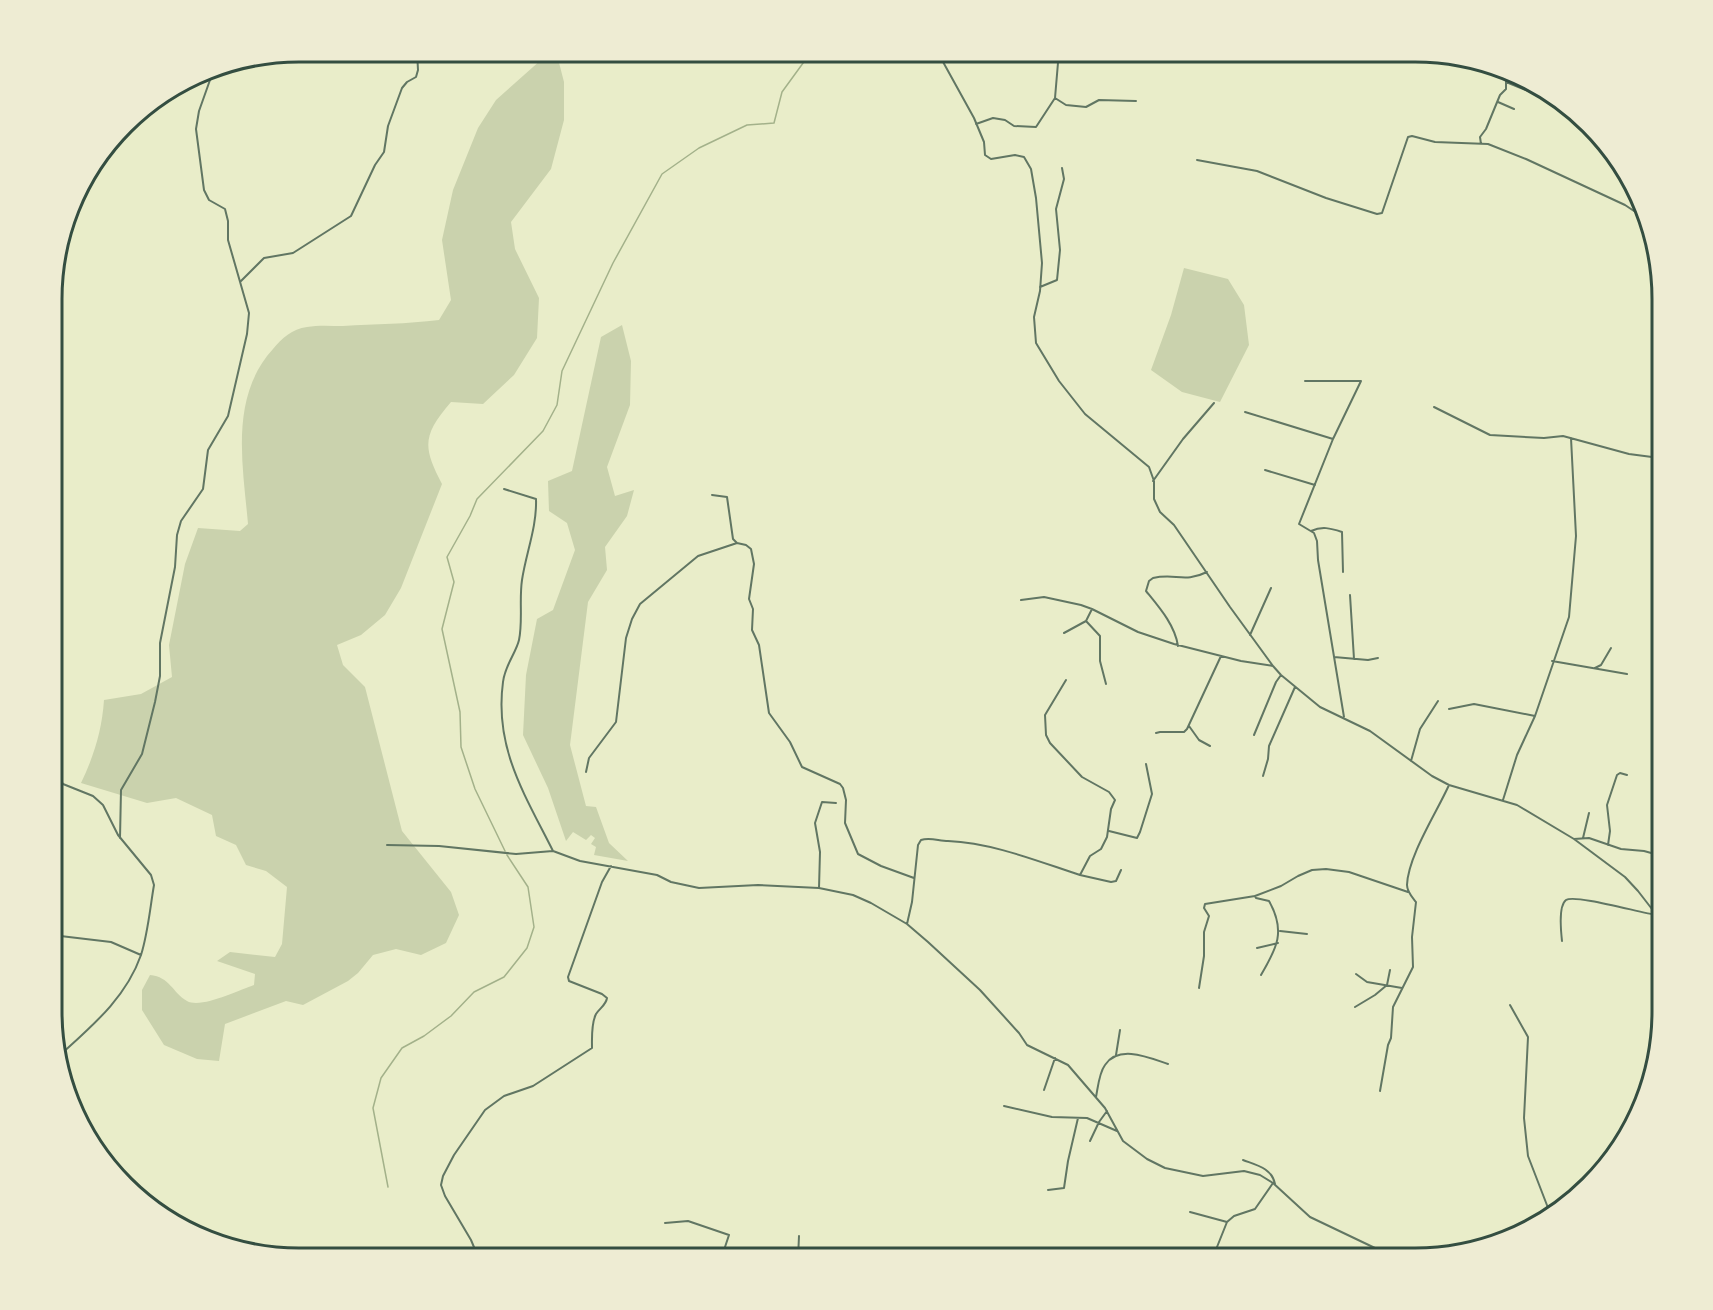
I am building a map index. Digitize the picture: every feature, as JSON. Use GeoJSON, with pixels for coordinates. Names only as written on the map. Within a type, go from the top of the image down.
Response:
{"type":"FeatureCollection","features":[{"type":"Feature","properties":{"kind":"street"},"geometry":{"type":"LineString","coordinates":[[241,281],[264,258],[294,253],[351,216],[375,165],[384,153],[388,126],[402,88],[406,82],[416,77],[418,62]]}},
{"type":"Feature","properties":{"kind":"street"},"geometry":{"type":"LineString","coordinates":[[943,62],[976,124],[984,142],[985,155],[991,159],[1015,155],[1024,157],[1031,169],[1042,263],[1034,317],[1036,343],[1059,381],[1085,414],[1149,467],[1154,499],[1160,512],[1174,525],[1273,666],[1320,707],[1370,731],[1432,776],[1449,785],[1503,800],[1540,817],[1574,839],[1624,878],[1652,909]]}},
{"type":"Feature","properties":{"kind":"street"},"geometry":{"type":"LineString","coordinates":[[976,124],[993,118],[1005,120],[1014,126],[1035,126],[1047,113],[1055,98],[1058,62]]}},
{"type":"Feature","properties":{"kind":"street"},"geometry":{"type":"LineString","coordinates":[[120,838],[121,790],[141,754],[156,702],[160,676],[160,644],[175,567],[177,535],[181,521],[202,489],[208,450],[228,416],[238,378],[249,314],[228,240],[228,221],[225,209],[209,200],[204,190],[196,129],[199,111],[211,79]]}},
{"type":"Feature","properties":{"kind":"street"},"geometry":{"type":"LineString","coordinates":[[1481,144],[1480,136],[1486,129],[1506,89],[1506,82],[1530,92]]}},
{"type":"Feature","properties":{"kind":"street"},"geometry":{"type":"LineString","coordinates":[[1055,98],[1066,105],[1086,107],[1099,100],[1136,101]]}},
{"type":"Feature","properties":{"kind":"street"},"geometry":{"type":"LineString","coordinates":[[1498,102],[1514,109]]}},
{"type":"Feature","properties":{"kind":"street"},"geometry":{"type":"LineString","coordinates":[[1197,160],[1257,171],[1326,198],[1377,214],[1382,213],[1408,137],[1435,142],[1488,144],[1526,159],[1634,211]]}},
{"type":"Feature","properties":{"kind":"street"},"geometry":{"type":"LineString","coordinates":[[1040,287],[1057,280],[1060,250],[1056,209],[1064,179],[1062,168]]}},
{"type":"Feature","properties":{"kind":"street"},"geometry":{"type":"LineString","coordinates":[[1305,381],[1361,381],[1333,439],[1299,524],[1314,533],[1317,541],[1318,560],[1344,717]]}},
{"type":"Feature","properties":{"kind":"street"},"geometry":{"type":"LineString","coordinates":[[1153,481],[1183,439],[1214,403]]}},
{"type":"Feature","properties":{"kind":"street"},"geometry":{"type":"LineString","coordinates":[[1434,407],[1490,435],[1544,438],[1563,436],[1652,458]]}},
{"type":"Feature","properties":{"kind":"street"},"geometry":{"type":"LineString","coordinates":[[1245,412],[1333,439]]}},
{"type":"Feature","properties":{"kind":"street"},"geometry":{"type":"LineString","coordinates":[[1503,800],[1517,755],[1535,716],[1569,617],[1576,536],[1571,438]]}},
{"type":"Feature","properties":{"kind":"street"},"geometry":{"type":"LineString","coordinates":[[1265,470],[1315,486]]}},
{"type":"Feature","properties":{"kind":"street"},"geometry":{"type":"LineString","coordinates":[[504,489],[536,499],[537,514],[522,582],[519,642],[506,668],[503,681],[502,731],[514,773],[553,850]]}},
{"type":"Feature","properties":{"kind":"street"},"geometry":{"type":"LineString","coordinates":[[712,495],[727,497],[730,528],[737,543]]}},
{"type":"Feature","properties":{"kind":"street"},"geometry":{"type":"LineString","coordinates":[[1311,531],[1329,528],[1342,532],[1343,572]]}},
{"type":"Feature","properties":{"kind":"street"},"geometry":{"type":"LineString","coordinates":[[586,772],[589,758],[616,722],[626,638],[640,604],[699,556],[737,543],[746,544],[751,549],[754,564],[749,599],[753,609],[752,630],[759,645],[772,720],[790,742],[802,767],[840,784],[843,788],[846,800],[845,822],[858,854],[880,866],[914,878]]}},
{"type":"Feature","properties":{"kind":"street"},"geometry":{"type":"LineString","coordinates":[[1178,646],[1177,639],[1164,614],[1146,591],[1147,586],[1154,578],[1171,576],[1190,579],[1207,572]]}},
{"type":"Feature","properties":{"kind":"street"},"geometry":{"type":"LineString","coordinates":[[1250,634],[1271,588]]}},
{"type":"Feature","properties":{"kind":"street"},"geometry":{"type":"LineString","coordinates":[[1350,595],[1354,658]]}},
{"type":"Feature","properties":{"kind":"street"},"geometry":{"type":"LineString","coordinates":[[1021,600],[1044,597],[1092,609],[1138,632],[1178,646],[1273,666]]}},
{"type":"Feature","properties":{"kind":"street"},"geometry":{"type":"LineString","coordinates":[[1064,633],[1086,621],[1092,609]]}},
{"type":"Feature","properties":{"kind":"street"},"geometry":{"type":"LineString","coordinates":[[1086,621],[1100,636],[1100,661],[1106,684]]}},
{"type":"Feature","properties":{"kind":"street"},"geometry":{"type":"LineString","coordinates":[[1595,668],[1601,665],[1611,648]]}},
{"type":"Feature","properties":{"kind":"street"},"geometry":{"type":"LineString","coordinates":[[1156,733],[1184,732],[1221,656]]}},
{"type":"Feature","properties":{"kind":"street"},"geometry":{"type":"LineString","coordinates":[[1334,657],[1374,660],[1378,658]]}},
{"type":"Feature","properties":{"kind":"street"},"geometry":{"type":"LineString","coordinates":[[1552,661],[1628,674]]}},
{"type":"Feature","properties":{"kind":"street"},"geometry":{"type":"LineString","coordinates":[[1254,735],[1281,675]]}},
{"type":"Feature","properties":{"kind":"street"},"geometry":{"type":"LineString","coordinates":[[1066,680],[1045,716],[1046,735],[1050,743],[1082,777],[1109,792],[1116,800],[1111,809],[1108,831],[1101,849],[1090,856],[1080,875]]}},
{"type":"Feature","properties":{"kind":"street"},"geometry":{"type":"LineString","coordinates":[[1263,776],[1269,746],[1295,687]]}},
{"type":"Feature","properties":{"kind":"street"},"geometry":{"type":"LineString","coordinates":[[1411,761],[1420,729],[1437,701]]}},
{"type":"Feature","properties":{"kind":"street"},"geometry":{"type":"LineString","coordinates":[[1449,710],[1474,704],[1535,716]]}},
{"type":"Feature","properties":{"kind":"street"},"geometry":{"type":"LineString","coordinates":[[1188,725],[1199,740],[1210,746]]}},
{"type":"Feature","properties":{"kind":"street"},"geometry":{"type":"LineString","coordinates":[[1108,831],[1137,838],[1152,794],[1146,764]]}},
{"type":"Feature","properties":{"kind":"street"},"geometry":{"type":"LineString","coordinates":[[1608,845],[1610,835],[1606,805],[1617,775],[1620,772],[1627,775]]}},
{"type":"Feature","properties":{"kind":"street"},"geometry":{"type":"LineString","coordinates":[[62,782],[93,796],[103,805],[120,838],[151,875],[154,885],[141,955],[120,997],[65,1050]]}},
{"type":"Feature","properties":{"kind":"street"},"geometry":{"type":"LineString","coordinates":[[1380,1091],[1391,1038],[1393,1007],[1413,967],[1412,937],[1416,902],[1408,892],[1407,885],[1415,854],[1449,785]]}},
{"type":"Feature","properties":{"kind":"street"},"geometry":{"type":"LineString","coordinates":[[819,888],[820,852],[815,823],[822,802],[836,803]]}},
{"type":"Feature","properties":{"kind":"street"},"geometry":{"type":"LineString","coordinates":[[1583,838],[1589,813]]}},
{"type":"Feature","properties":{"kind":"street"},"geometry":{"type":"LineString","coordinates":[[908,924],[918,845],[921,840],[927,838],[957,841],[1016,854],[1080,875],[1111,882],[1116,881],[1121,870]]}},
{"type":"Feature","properties":{"kind":"street"},"geometry":{"type":"LineString","coordinates":[[1574,839],[1583,838],[1621,849],[1652,852]]}},
{"type":"Feature","properties":{"kind":"street"},"geometry":{"type":"LineString","coordinates":[[387,845],[439,846],[516,854],[553,850],[580,861],[657,875],[671,882],[699,888],[758,885],[819,888],[853,895],[908,924],[980,990],[1027,1045],[1068,1065],[1107,1111],[1117,1131],[1132,1149],[1165,1167],[1203,1176],[1244,1171],[1260,1175],[1274,1184],[1310,1217],[1375,1248]]}},
{"type":"Feature","properties":{"kind":"street"},"geometry":{"type":"LineString","coordinates":[[475,1248],[445,1196],[441,1185],[443,1176],[454,1155],[485,1110],[504,1096],[532,1086],[592,1048],[592,1032],[596,1015],[607,1002],[607,998],[569,981],[568,977],[602,882],[610,866]]}},
{"type":"Feature","properties":{"kind":"street"},"geometry":{"type":"LineString","coordinates":[[1199,988],[1204,957],[1204,932],[1209,915],[1204,906],[1209,903],[1255,896],[1312,870],[1326,869],[1349,872],[1408,892]]}},
{"type":"Feature","properties":{"kind":"street"},"geometry":{"type":"LineString","coordinates":[[1255,896],[1269,901],[1280,931],[1278,943],[1261,975]]}},
{"type":"Feature","properties":{"kind":"street"},"geometry":{"type":"LineString","coordinates":[[1562,941],[1560,923],[1562,905],[1566,900],[1573,898],[1652,914]]}},
{"type":"Feature","properties":{"kind":"street"},"geometry":{"type":"LineString","coordinates":[[1280,931],[1307,934]]}},
{"type":"Feature","properties":{"kind":"street"},"geometry":{"type":"LineString","coordinates":[[62,936],[111,942],[141,955]]}},
{"type":"Feature","properties":{"kind":"street"},"geometry":{"type":"LineString","coordinates":[[1257,948],[1278,943]]}},
{"type":"Feature","properties":{"kind":"street"},"geometry":{"type":"LineString","coordinates":[[1354,1007],[1387,985],[1390,970]]}},
{"type":"Feature","properties":{"kind":"street"},"geometry":{"type":"LineString","coordinates":[[1356,975],[1367,982],[1402,988]]}},
{"type":"Feature","properties":{"kind":"street"},"geometry":{"type":"LineString","coordinates":[[1510,1005],[1528,1037],[1524,1118],[1528,1156],[1548,1206]]}},
{"type":"Feature","properties":{"kind":"street"},"geometry":{"type":"LineString","coordinates":[[1116,1055],[1120,1030]]}},
{"type":"Feature","properties":{"kind":"street"},"geometry":{"type":"LineString","coordinates":[[1096,1097],[1104,1065],[1116,1055],[1140,1056],[1168,1064]]}},
{"type":"Feature","properties":{"kind":"street"},"geometry":{"type":"LineString","coordinates":[[1044,1090],[1055,1058]]}},
{"type":"Feature","properties":{"kind":"street"},"geometry":{"type":"LineString","coordinates":[[1004,1106],[1052,1117],[1086,1118],[1117,1131]]}},
{"type":"Feature","properties":{"kind":"street"},"geometry":{"type":"LineString","coordinates":[[1090,1141],[1098,1122],[1107,1111]]}},
{"type":"Feature","properties":{"kind":"street"},"geometry":{"type":"LineString","coordinates":[[1048,1190],[1064,1188],[1078,1118]]}},
{"type":"Feature","properties":{"kind":"street"},"geometry":{"type":"LineString","coordinates":[[1243,1160],[1264,1168],[1271,1174],[1274,1184]]}},
{"type":"Feature","properties":{"kind":"street"},"geometry":{"type":"LineString","coordinates":[[1217,1248],[1227,1222],[1234,1216],[1255,1209],[1274,1184]]}},
{"type":"Feature","properties":{"kind":"street"},"geometry":{"type":"LineString","coordinates":[[1190,1212],[1227,1222]]}},
{"type":"Feature","properties":{"kind":"street"},"geometry":{"type":"LineString","coordinates":[[665,1223],[688,1221],[729,1235],[725,1248]]}},
{"type":"Feature","properties":{"kind":"street"},"geometry":{"type":"LineString","coordinates":[[798,1248],[799,1236]]}},
{"type":"Feature","properties":{"kind":"green space"},"geometry":{"type":"Polygon","coordinates":[[[539,62],[559,62],[564,82],[564,120],[551,169],[511,222],[515,249],[539,298],[537,338],[514,375],[483,404],[451,402],[435,423],[428,441],[429,450],[435,471],[442,484],[401,588],[385,615],[361,635],[337,645],[343,665],[365,687],[402,831],[451,892],[459,915],[446,943],[421,955],[396,949],[373,955],[348,981],[303,1005],[286,1001],[225,1024],[219,1061],[197,1059],[164,1045],[142,1010],[142,990],[150,975],[157,976],[187,1001],[201,1003],[254,985],[255,974],[217,961],[230,952],[275,957],[282,944],[287,887],[266,871],[246,865],[236,845],[216,836],[212,815],[176,798],[147,803],[81,783],[97,743],[104,700],[141,694],[172,677],[169,645],[185,564],[198,528],[240,531],[248,524],[242,456],[244,410],[259,368],[280,341],[292,332],[316,326],[439,320],[451,300],[442,240],[453,190],[478,128],[496,100],[539,62]]]}},
{"type":"Feature","properties":{"kind":"green space"},"geometry":{"type":"Polygon","coordinates":[[[1184,268],[1228,279],[1244,305],[1249,345],[1220,402],[1182,392],[1151,370],[1171,315],[1184,268]]]}},
{"type":"Feature","properties":{"kind":"green space"},"geometry":{"type":"Polygon","coordinates":[[[622,325],[631,361],[630,405],[607,467],[615,496],[634,490],[627,516],[605,547],[607,570],[588,602],[570,745],[586,806],[596,807],[609,843],[628,861],[594,855],[596,847],[591,844],[595,838],[591,835],[586,840],[573,832],[566,841],[548,788],[523,735],[526,675],[537,619],[553,610],[575,550],[567,523],[549,511],[548,481],[572,471],[601,337],[622,325]]]}},
{"type":"Feature","properties":{"kind":"waterway"},"geometry":{"type":"LineString","coordinates":[[505,851],[475,789],[461,747],[460,712],[442,629],[454,582],[447,557],[477,499],[543,431],[557,405],[562,371],[613,263],[662,174],[699,148],[747,125],[774,123],[782,92],[804,62]]}},
{"type":"Feature","properties":{"kind":"waterway"},"geometry":{"type":"LineString","coordinates":[[388,1187],[373,1108],[381,1078],[402,1048],[424,1036],[451,1016],[474,992],[504,977],[527,948],[534,927],[528,887],[507,855]]}}]}
